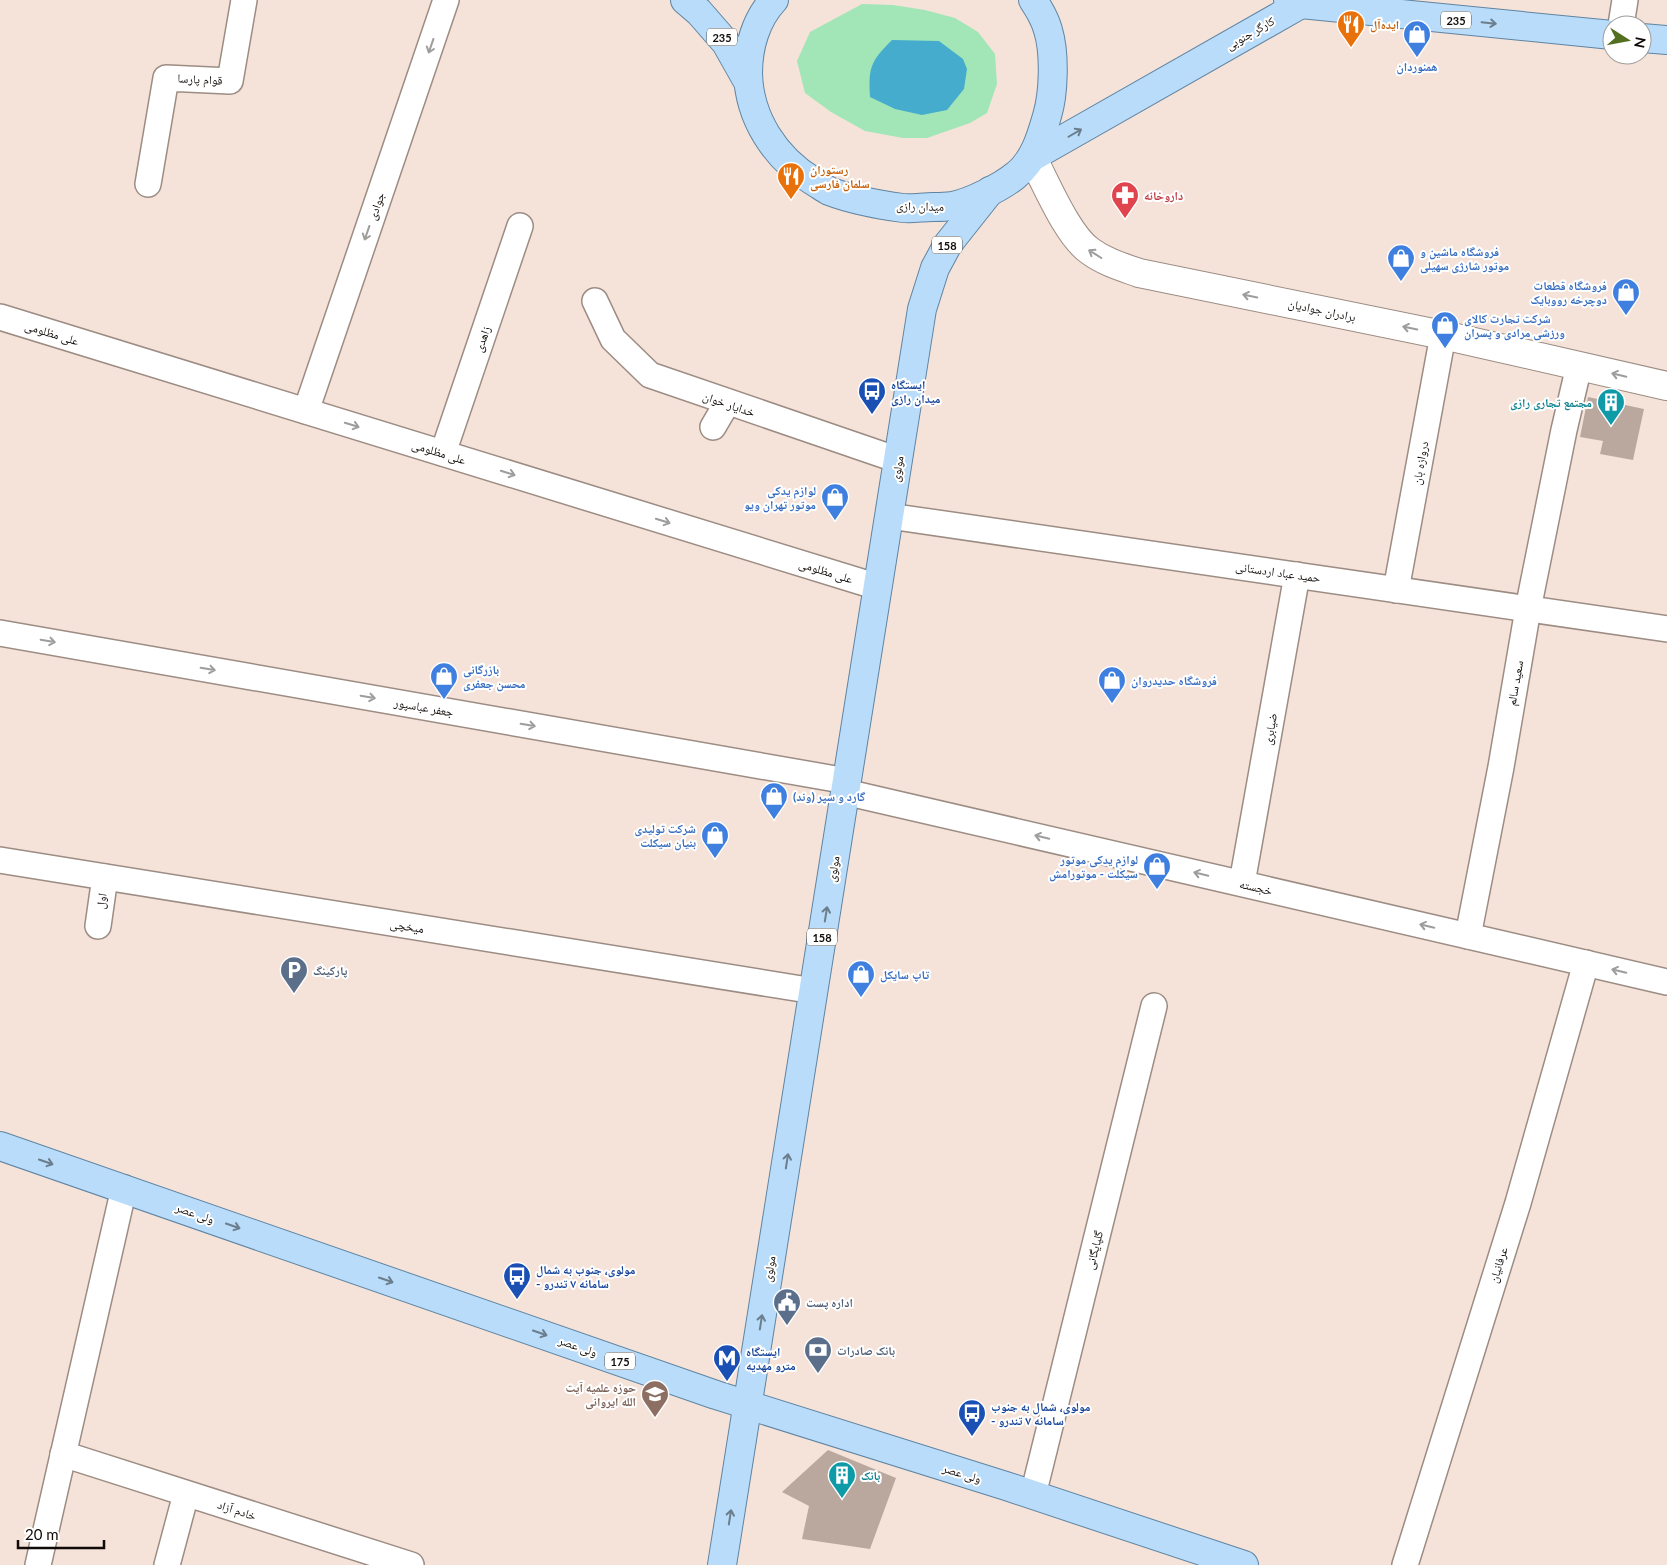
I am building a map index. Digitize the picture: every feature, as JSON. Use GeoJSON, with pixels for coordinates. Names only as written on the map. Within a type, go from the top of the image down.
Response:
{"type":"FeatureCollection","features":[{"type":"Feature","properties":{"kind":"main road","name":"235"},"geometry":{"type":"LineString","coordinates":[[685,0],[699,12],[726,43],[748,82]]}},
{"type":"Feature","properties":{"kind":"main road","name":"میدان رازی"},"geometry":{"type":"LineString","coordinates":[[774,0],[761,19],[752,38],[748,60],[748,82],[752,105],[762,129],[776,148],[800,173],[829,191],[904,208],[952,206],[990,192],[1016,175],[1032,156],[1043,132],[1050,107],[1052,80],[1048,31],[1040,10],[1032,0]]}},
{"type":"Feature","properties":{"kind":"main road","name":"کارگر جنوبی"},"geometry":{"type":"LineString","coordinates":[[1032,156],[1294,2],[1602,34]]}},
{"type":"Feature","properties":{"kind":"main road"},"geometry":{"type":"LineString","coordinates":[[1652,39],[1667,40]]}},
{"type":"Feature","properties":{"kind":"main road","name":"مولوی"},"geometry":{"type":"LineString","coordinates":[[722,1565],[922,309],[935,268],[948,244],[990,192]]}},
{"type":"Feature","properties":{"kind":"main road","name":"ولی عصر"},"geometry":{"type":"LineString","coordinates":[[0,1146],[748,1405],[1033,1495],[1244,1565]]}},
{"type":"Feature","properties":{"kind":"street","name":"قوام پارسا"},"geometry":{"type":"LineString","coordinates":[[148,184],[166,78],[230,81],[244,0]]}},
{"type":"Feature","properties":{"kind":"street","name":"جوادی"},"geometry":{"type":"LineString","coordinates":[[306,411],[446,0]]}},
{"type":"Feature","properties":{"kind":"street"},"geometry":{"type":"LineString","coordinates":[[1623,15],[1625,0]]}},
{"type":"Feature","properties":{"kind":"street","name":"برادران جوادیان"},"geometry":{"type":"LineString","coordinates":[[1032,156],[1071,232],[1088,251],[1108,262],[1140,273],[1443,335],[1667,386]]}},
{"type":"Feature","properties":{"kind":"street","name":"زاهدی"},"geometry":{"type":"LineString","coordinates":[[443,453],[520,226]]}},
{"type":"Feature","properties":{"kind":"street","name":"خدایار خوان"},"geometry":{"type":"LineString","coordinates":[[595,301],[613,339],[650,376],[898,460]]}},
{"type":"Feature","properties":{"kind":"street","name":"علی مظلومی"},"geometry":{"type":"LineString","coordinates":[[0,317],[878,587]]}},
{"type":"Feature","properties":{"kind":"street","name":"دروازه بان"},"geometry":{"type":"LineString","coordinates":[[1396,590],[1443,335]]}},
{"type":"Feature","properties":{"kind":"street","name":"سعید سالم"},"geometry":{"type":"LineString","coordinates":[[1468,936],[1501,767],[1528,609],[1564,430],[1579,366]]}},
{"type":"Feature","properties":{"kind":"street"},"geometry":{"type":"LineString","coordinates":[[713,427],[727,403]]}},
{"type":"Feature","properties":{"kind":"street","name":"حمید عباد اردستانی"},"geometry":{"type":"LineString","coordinates":[[889,516],[1667,629]]}},
{"type":"Feature","properties":{"kind":"street","name":"ضیابری"},"geometry":{"type":"LineString","coordinates":[[1242,883],[1297,575]]}},
{"type":"Feature","properties":{"kind":"street","name":"جعفر عباسپور"},"geometry":{"type":"LineString","coordinates":[[0,632],[846,786]]}},
{"type":"Feature","properties":{"kind":"street","name":"خجسته"},"geometry":{"type":"LineString","coordinates":[[846,786],[1242,883],[1667,982]]}},
{"type":"Feature","properties":{"kind":"street","name":"میخچی"},"geometry":{"type":"LineString","coordinates":[[0,860],[814,991]]}},
{"type":"Feature","properties":{"kind":"street","name":"اول"},"geometry":{"type":"LineString","coordinates":[[98,926],[105,877]]}},
{"type":"Feature","properties":{"kind":"street","name":"عرفانیان"},"geometry":{"type":"LineString","coordinates":[[1404,1565],[1518,1203],[1586,963]]}},
{"type":"Feature","properties":{"kind":"street","name":"گلپایگانی"},"geometry":{"type":"LineString","coordinates":[[1033,1495],[1154,1006]]}},
{"type":"Feature","properties":{"kind":"street"},"geometry":{"type":"LineString","coordinates":[[38,1565],[124,1188]]}},
{"type":"Feature","properties":{"kind":"street","name":"خادم آزاد"},"geometry":{"type":"LineString","coordinates":[[63,1454],[411,1565]]}},
{"type":"Feature","properties":{"kind":"street"},"geometry":{"type":"LineString","coordinates":[[167,1565],[186,1494]]}},
{"type":"Feature","properties":{"kind":"green space"},"geometry":{"type":"Polygon","coordinates":[[[862,4],[893,5],[925,10],[955,18],[978,32],[995,54],[997,84],[987,113],[970,123],[927,138],[903,138],[865,131],[831,112],[805,93],[797,61],[810,32],[862,4]]]}},
{"type":"Feature","properties":{"kind":"water"},"geometry":{"type":"Polygon","coordinates":[[[892,40],[939,41],[963,59],[967,69],[964,89],[947,110],[922,115],[895,109],[870,97],[872,65],[892,40]]]}},
{"type":"Feature","properties":{"kind":"building","name":"مجتمع تجاری رازی"},"geometry":{"type":"Polygon","coordinates":[[[1588,397],[1644,409],[1633,460],[1600,454],[1603,441],[1580,437],[1588,397]]]}},
{"type":"Feature","properties":{"kind":"building","name":"بانک"},"geometry":{"type":"Polygon","coordinates":[[[828,1450],[896,1478],[870,1549],[802,1539],[809,1506],[782,1492],[828,1450]]]}},
{"type":"Feature","properties":{"kind":"place","name":"ایده‌آل"},"geometry":{"type":"Point","coordinates":[1351,48]}},
{"type":"Feature","properties":{"kind":"place","name":"همنوردان"},"geometry":{"type":"Point","coordinates":[1417,58]}},
{"type":"Feature","properties":{"kind":"place","name":"رستوران سلمان فارسی"},"geometry":{"type":"Point","coordinates":[791,200]}},
{"type":"Feature","properties":{"kind":"place","name":"داروخانه"},"geometry":{"type":"Point","coordinates":[1125,219]}},
{"type":"Feature","properties":{"kind":"place","name":"فروشگاه ماشين و موتور شارژی سهيلی"},"geometry":{"type":"Point","coordinates":[1401,282]}},
{"type":"Feature","properties":{"kind":"place","name":"فروشگاه قطعات دوچرخه رووبایک"},"geometry":{"type":"Point","coordinates":[1626,316]}},
{"type":"Feature","properties":{"kind":"place","name":"شرکت تجارت کالای ورزشی مرادی و پسران"},"geometry":{"type":"Point","coordinates":[1445,349]}},
{"type":"Feature","properties":{"kind":"place","name":"ایستگاه میدان رازی"},"geometry":{"type":"Point","coordinates":[872,415]}},
{"type":"Feature","properties":{"kind":"place","name":"مجتمع تجاری رازی"},"geometry":{"type":"Point","coordinates":[1611,426]}},
{"type":"Feature","properties":{"kind":"place","name":"لوازم یدکی موتور تهران ویو"},"geometry":{"type":"Point","coordinates":[835,521]}},
{"type":"Feature","properties":{"kind":"place","name":"بازرگانی محسن جعفری"},"geometry":{"type":"Point","coordinates":[444,700]}},
{"type":"Feature","properties":{"kind":"place","name":"فروشگاه حدیدروان"},"geometry":{"type":"Point","coordinates":[1112,704]}},
{"type":"Feature","properties":{"kind":"place","name":"گارد و سپر (وند)"},"geometry":{"type":"Point","coordinates":[774,820]}},
{"type":"Feature","properties":{"kind":"place","name":"شرکت تولیدی بنیان سیکلت"},"geometry":{"type":"Point","coordinates":[715,859]}},
{"type":"Feature","properties":{"kind":"place","name":"لوازم یدکی موتور سیکلت - موتورامش"},"geometry":{"type":"Point","coordinates":[1157,890]}},
{"type":"Feature","properties":{"kind":"place","name":"پارکینگ"},"geometry":{"type":"Point","coordinates":[294,994]}},
{"type":"Feature","properties":{"kind":"place","name":"تاپ سایکل"},"geometry":{"type":"Point","coordinates":[861,998]}},
{"type":"Feature","properties":{"kind":"place","name":"مولوی، جنوب به شمال - سامانه ۷ تندرو"},"geometry":{"type":"Point","coordinates":[517,1300]}},
{"type":"Feature","properties":{"kind":"place","name":"اداره پست"},"geometry":{"type":"Point","coordinates":[787,1326]}},
{"type":"Feature","properties":{"kind":"place","name":"بانک صادرات"},"geometry":{"type":"Point","coordinates":[818,1374]}},
{"type":"Feature","properties":{"kind":"place","name":"ایستگاه مترو مهدیه"},"geometry":{"type":"Point","coordinates":[727,1382]}},
{"type":"Feature","properties":{"kind":"place","name":"حوزه علمیه آیت‌ الله ایروانی"},"geometry":{"type":"Point","coordinates":[655,1418]}},
{"type":"Feature","properties":{"kind":"place","name":"مولوی، شمال به جنوب - سامانه ۷ تندرو"},"geometry":{"type":"Point","coordinates":[972,1437]}},
{"type":"Feature","properties":{"kind":"place","name":"بانک"},"geometry":{"type":"Point","coordinates":[842,1499]}}]}
